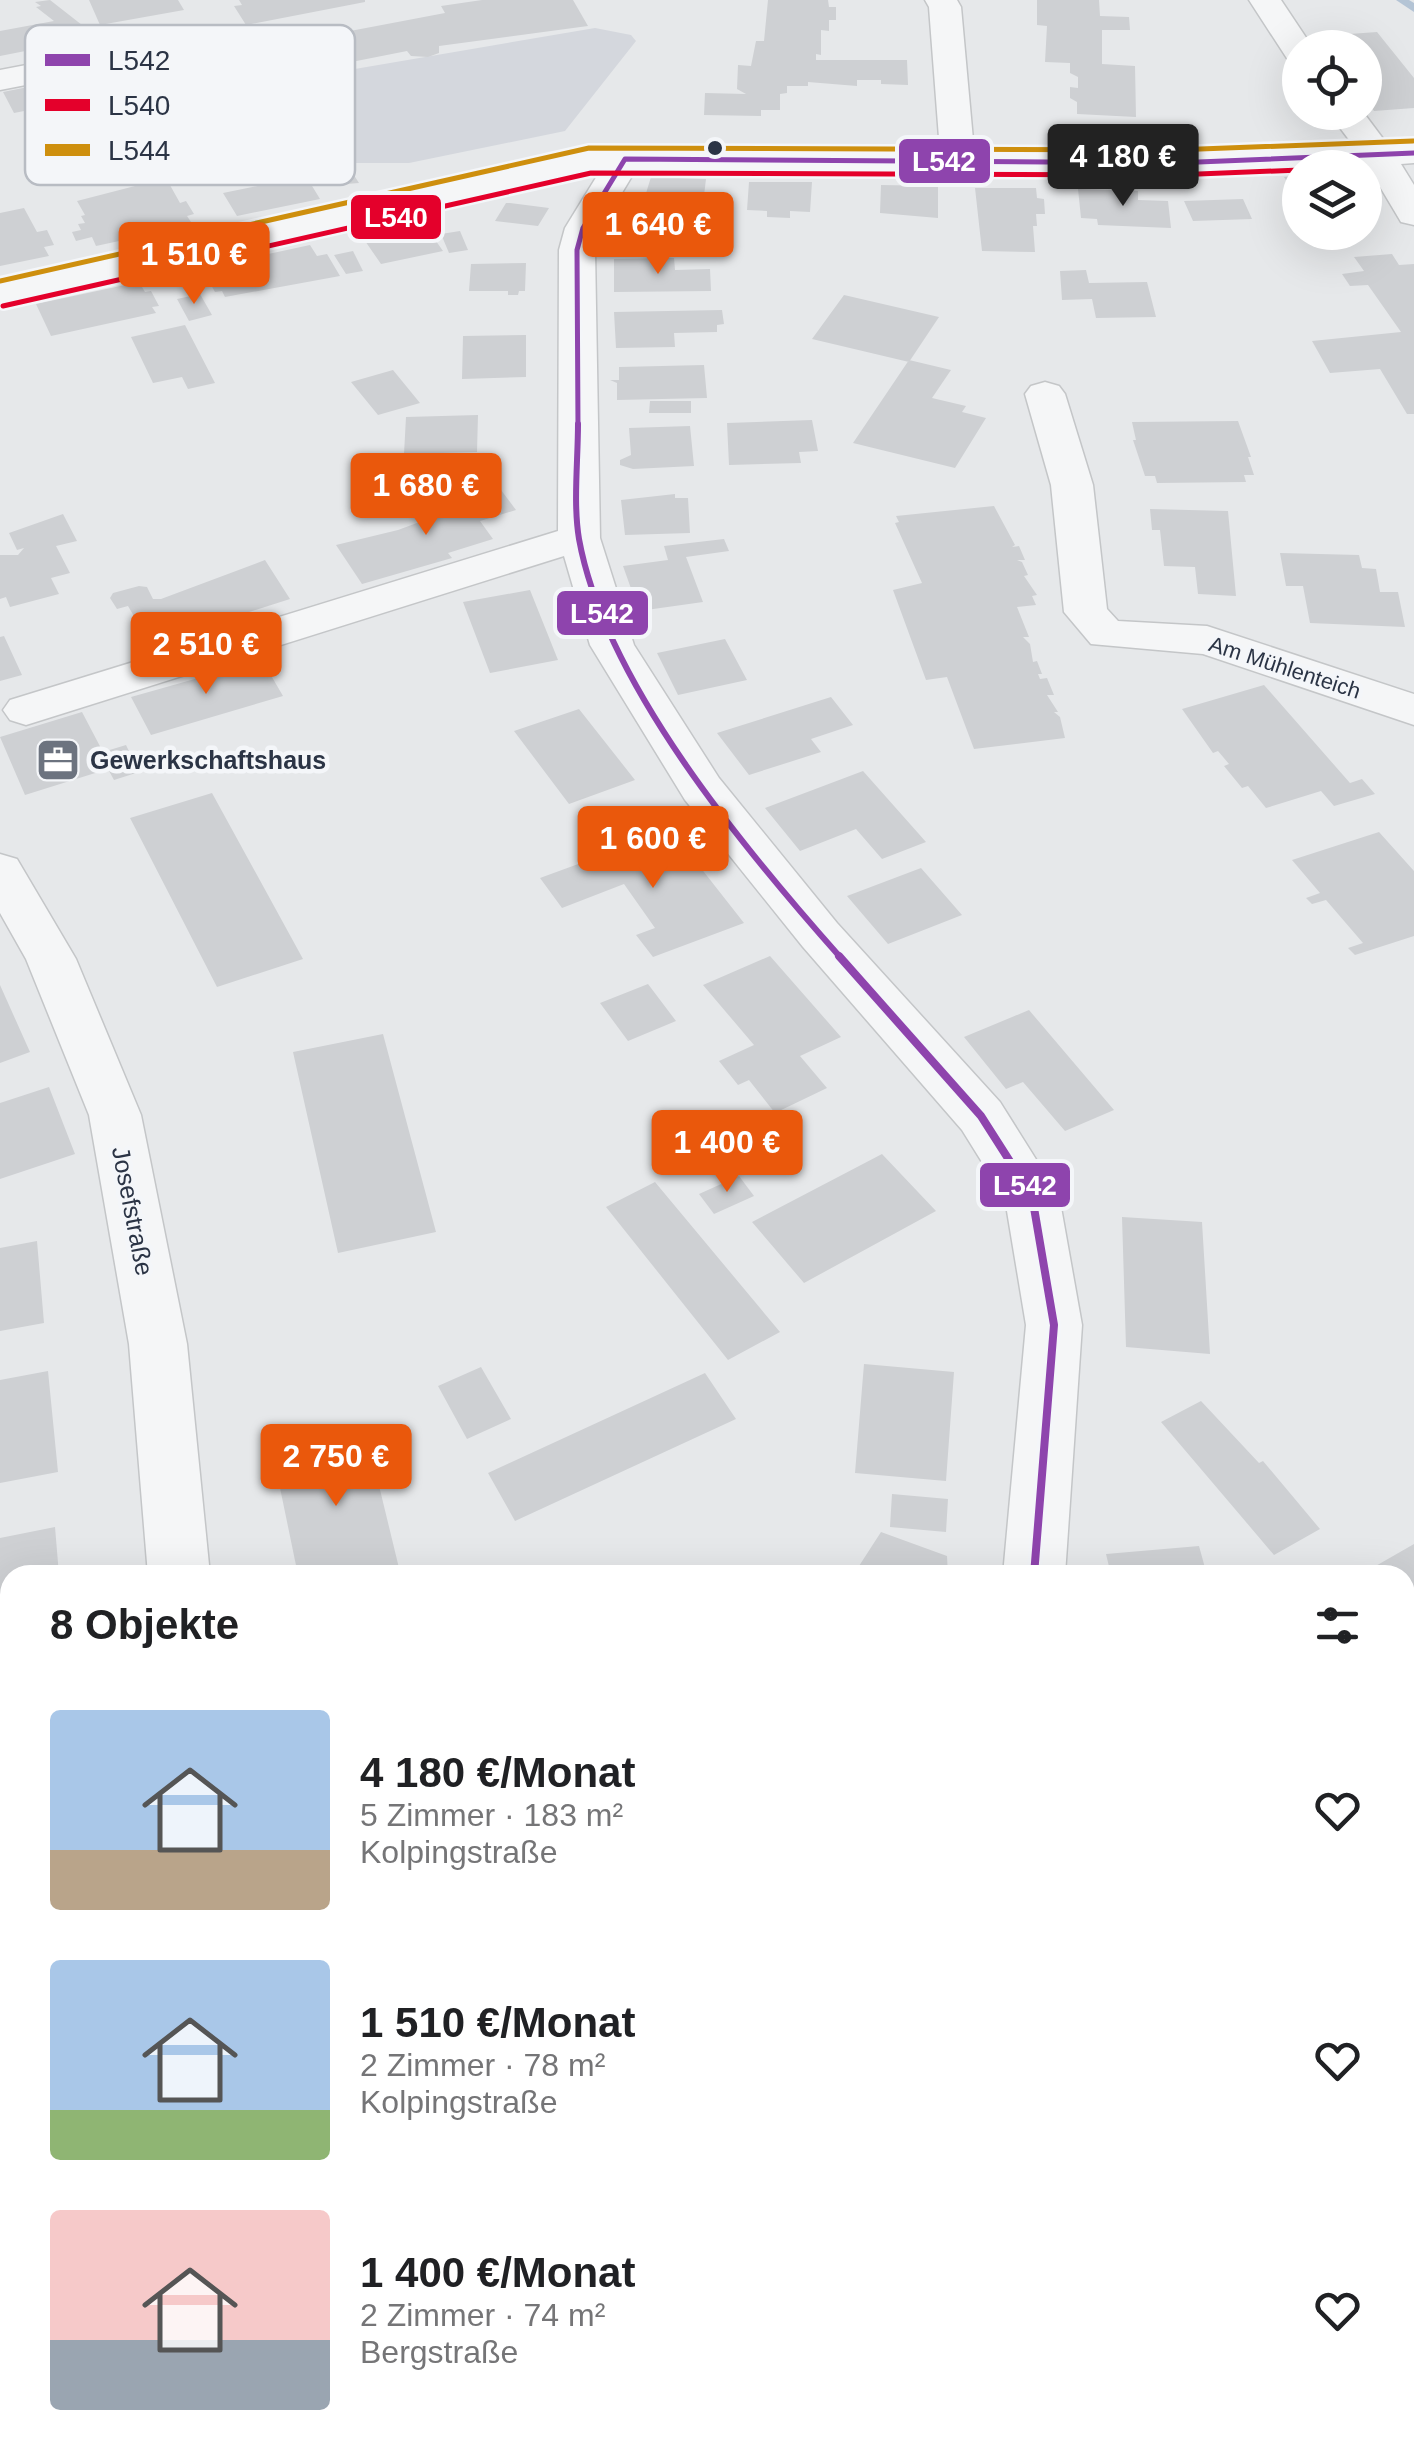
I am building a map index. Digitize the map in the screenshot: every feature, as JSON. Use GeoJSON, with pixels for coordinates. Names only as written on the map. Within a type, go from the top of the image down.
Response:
{"type":"FeatureCollection","features":[{"type":"Feature","properties":{"kind":"street"},"geometry":{"type":"LineString","coordinates":[[942,0],[946,6],[958,162]]}},
{"type":"Feature","properties":{"kind":"street"},"geometry":{"type":"LineString","coordinates":[[1264,0],[1285,30]]}},
{"type":"Feature","properties":{"kind":"street"},"geometry":{"type":"LineString","coordinates":[[0,80],[25,75]]}},
{"type":"Feature","properties":{"kind":"street"},"geometry":{"type":"LineString","coordinates":[[1359,130],[1374,150]]}},
{"type":"Feature","properties":{"kind":"street"},"geometry":{"type":"LineString","coordinates":[[1382,155],[1414,152]]}},
{"type":"Feature","properties":{"kind":"street"},"geometry":{"type":"LineString","coordinates":[[0,294],[590,160],[1174,163],[1282,159]]}},
{"type":"Feature","properties":{"kind":"street"},"geometry":{"type":"LineString","coordinates":[[625,160],[582,228],[578,250],[579,538],[612,644],[702,789],[820,935],[980,1116],[1032,1196],[1054,1325],[1035,1565]]}},
{"type":"Feature","properties":{"kind":"street"},"geometry":{"type":"LineString","coordinates":[[1382,162],[1414,214]]}},
{"type":"Feature","properties":{"kind":"street","name":"Am Mühlenteich"},"geometry":{"type":"LineString","coordinates":[[1045,394],[1072,484],[1086,612],[1106,634],[1206,640],[1414,710]]}},
{"type":"Feature","properties":{"kind":"street"},"geometry":{"type":"LineString","coordinates":[[26,710],[579,538]]}},
{"type":"Feature","properties":{"kind":"street","name":"Josefstraße"},"geometry":{"type":"LineString","coordinates":[[0,871],[51,959],[115,1115],[158,1344],[179,1565]]}},
{"type":"Feature","properties":{"kind":"shaded area"},"geometry":{"type":"Polygon","coordinates":[[[595,28],[631,35],[636,41],[565,131],[409,163],[355,163],[355,69],[595,28]]]}},
{"type":"Feature","properties":{"kind":"building"},"geometry":{"type":"Polygon","coordinates":[[[50,0],[82,25],[32,25],[54,21],[35,2],[50,0]]]}},
{"type":"Feature","properties":{"kind":"building"},"geometry":{"type":"Polygon","coordinates":[[[89,0],[178,0],[184,10],[100,25],[89,0]]]}},
{"type":"Feature","properties":{"kind":"building"},"geometry":{"type":"Polygon","coordinates":[[[239,0],[365,2],[246,25],[234,6],[242,5],[239,0]]]}},
{"type":"Feature","properties":{"kind":"building"},"geometry":{"type":"Polygon","coordinates":[[[482,0],[573,0],[588,26],[439,46],[439,53],[428,57],[411,56],[407,51],[355,61],[355,30],[445,13],[441,6],[482,0]]]}},
{"type":"Feature","properties":{"kind":"building"},"geometry":{"type":"Polygon","coordinates":[[[768,0],[828,0],[829,7],[836,7],[836,20],[829,20],[829,31],[821,30],[821,55],[816,54],[816,60],[907,60],[908,85],[881,84],[881,80],[857,80],[857,86],[808,82],[808,86],[787,86],[787,93],[780,94],[780,110],[761,110],[761,116],[704,115],[705,93],[746,94],[737,89],[738,65],[751,66],[756,41],[764,41],[768,0]]]}},
{"type":"Feature","properties":{"kind":"building"},"geometry":{"type":"Polygon","coordinates":[[[1037,0],[1099,0],[1100,16],[1129,17],[1130,30],[1102,30],[1102,64],[1135,66],[1136,117],[1077,114],[1077,102],[1070,98],[1070,87],[1078,88],[1078,77],[1070,73],[1070,63],[1045,62],[1047,26],[1037,25],[1037,0]]]}},
{"type":"Feature","properties":{"kind":"building"},"geometry":{"type":"Polygon","coordinates":[[[25,26],[25,51],[0,56],[0,31],[25,26]]]}},
{"type":"Feature","properties":{"kind":"building"},"geometry":{"type":"Polygon","coordinates":[[[1382,38],[1414,78],[1414,108],[1382,110],[1382,38]]]}},
{"type":"Feature","properties":{"kind":"building"},"geometry":{"type":"Polygon","coordinates":[[[25,88],[25,111],[14,113],[3,92],[25,88]]]}},
{"type":"Feature","properties":{"kind":"building"},"geometry":{"type":"Polygon","coordinates":[[[651,177],[706,179],[701,220],[639,216],[651,177]]]}},
{"type":"Feature","properties":{"kind":"building"},"geometry":{"type":"Polygon","coordinates":[[[749,182],[812,182],[810,212],[790,211],[790,218],[767,217],[767,211],[747,210],[749,182]]]}},
{"type":"Feature","properties":{"kind":"building"},"geometry":{"type":"Polygon","coordinates":[[[139,185],[170,185],[180,203],[186,201],[194,214],[187,216],[193,225],[96,246],[92,237],[76,241],[72,232],[81,230],[78,224],[85,223],[77,201],[139,185]]]}},
{"type":"Feature","properties":{"kind":"building"},"geometry":{"type":"Polygon","coordinates":[[[262,185],[311,185],[320,199],[237,216],[223,193],[262,185]]]}},
{"type":"Feature","properties":{"kind":"building"},"geometry":{"type":"Polygon","coordinates":[[[881,185],[938,186],[938,218],[880,213],[881,185]]]}},
{"type":"Feature","properties":{"kind":"building"},"geometry":{"type":"Polygon","coordinates":[[[975,188],[1036,188],[1037,198],[1044,199],[1045,214],[1036,214],[1035,252],[982,251],[975,188]]]}},
{"type":"Feature","properties":{"kind":"building"},"geometry":{"type":"Polygon","coordinates":[[[1078,189],[1138,191],[1138,200],[1168,201],[1171,228],[1098,225],[1097,219],[1081,218],[1078,189]]]}},
{"type":"Feature","properties":{"kind":"building"},"geometry":{"type":"Polygon","coordinates":[[[1243,199],[1252,219],[1193,221],[1184,201],[1243,199]]]}},
{"type":"Feature","properties":{"kind":"building"},"geometry":{"type":"Polygon","coordinates":[[[506,203],[549,208],[538,226],[495,221],[506,203]]]}},
{"type":"Feature","properties":{"kind":"building"},"geometry":{"type":"Polygon","coordinates":[[[24,208],[37,232],[47,230],[54,245],[44,247],[49,256],[0,266],[0,213],[24,208]]]}},
{"type":"Feature","properties":{"kind":"building"},"geometry":{"type":"Polygon","coordinates":[[[424,224],[443,251],[381,264],[363,238],[424,224]]]}},
{"type":"Feature","properties":{"kind":"building"},"geometry":{"type":"Polygon","coordinates":[[[460,231],[468,250],[449,253],[441,234],[460,231]]]}},
{"type":"Feature","properties":{"kind":"building"},"geometry":{"type":"Polygon","coordinates":[[[310,245],[317,256],[327,254],[340,276],[225,297],[222,291],[215,292],[211,285],[203,287],[198,281],[214,277],[208,267],[310,245]]]}},
{"type":"Feature","properties":{"kind":"building"},"geometry":{"type":"Polygon","coordinates":[[[353,251],[363,271],[346,274],[334,255],[353,251]]]}},
{"type":"Feature","properties":{"kind":"building"},"geometry":{"type":"Polygon","coordinates":[[[1392,254],[1399,265],[1414,264],[1414,414],[1407,414],[1380,369],[1330,373],[1312,341],[1401,332],[1368,285],[1350,286],[1342,274],[1364,271],[1354,257],[1392,254]]]}},
{"type":"Feature","properties":{"kind":"building"},"geometry":{"type":"Polygon","coordinates":[[[674,258],[675,270],[710,269],[711,291],[614,292],[614,259],[674,258]]]}},
{"type":"Feature","properties":{"kind":"building"},"geometry":{"type":"Polygon","coordinates":[[[526,263],[525,291],[518,295],[508,295],[508,291],[469,291],[471,264],[526,263]]]}},
{"type":"Feature","properties":{"kind":"building"},"geometry":{"type":"Polygon","coordinates":[[[1086,270],[1089,283],[1147,282],[1156,317],[1096,318],[1092,299],[1062,300],[1060,271],[1086,270]]]}},
{"type":"Feature","properties":{"kind":"building"},"geometry":{"type":"Polygon","coordinates":[[[139,282],[145,292],[151,291],[159,306],[152,307],[156,313],[51,336],[36,304],[139,282]]]}},
{"type":"Feature","properties":{"kind":"building"},"geometry":{"type":"Polygon","coordinates":[[[200,294],[212,315],[189,321],[177,299],[200,294]]]}},
{"type":"Feature","properties":{"kind":"building"},"geometry":{"type":"Polygon","coordinates":[[[844,295],[939,317],[909,362],[812,339],[844,295]]]}},
{"type":"Feature","properties":{"kind":"building"},"geometry":{"type":"Polygon","coordinates":[[[722,310],[724,324],[717,325],[717,332],[674,333],[675,347],[616,348],[614,312],[722,310]]]}},
{"type":"Feature","properties":{"kind":"building"},"geometry":{"type":"Polygon","coordinates":[[[185,325],[215,383],[188,389],[182,377],[153,383],[131,337],[185,325]]]}},
{"type":"Feature","properties":{"kind":"building"},"geometry":{"type":"Polygon","coordinates":[[[526,335],[526,377],[462,379],[463,336],[526,335]]]}},
{"type":"Feature","properties":{"kind":"building"},"geometry":{"type":"Polygon","coordinates":[[[909,360],[951,370],[932,398],[966,406],[962,412],[986,418],[955,468],[853,443],[909,360]]]}},
{"type":"Feature","properties":{"kind":"building"},"geometry":{"type":"Polygon","coordinates":[[[704,365],[707,398],[617,400],[617,383],[610,380],[619,380],[619,367],[704,365]]]}},
{"type":"Feature","properties":{"kind":"building"},"geometry":{"type":"Polygon","coordinates":[[[393,370],[420,403],[378,415],[351,382],[393,370]]]}},
{"type":"Feature","properties":{"kind":"building"},"geometry":{"type":"Polygon","coordinates":[[[650,401],[691,401],[691,413],[649,413],[650,401]]]}},
{"type":"Feature","properties":{"kind":"building"},"geometry":{"type":"Polygon","coordinates":[[[478,415],[477,452],[404,454],[406,417],[478,415]]]}},
{"type":"Feature","properties":{"kind":"building"},"geometry":{"type":"Polygon","coordinates":[[[812,420],[818,451],[799,452],[801,463],[729,465],[727,423],[812,420]]]}},
{"type":"Feature","properties":{"kind":"building"},"geometry":{"type":"Polygon","coordinates":[[[1238,421],[1254,475],[1244,475],[1246,482],[1157,483],[1155,476],[1145,476],[1133,440],[1132,422],[1238,421]]]}},
{"type":"Feature","properties":{"kind":"building"},"geometry":{"type":"Polygon","coordinates":[[[690,426],[694,466],[633,469],[620,465],[620,460],[631,455],[629,428],[690,426]]]}},
{"type":"Feature","properties":{"kind":"building"},"geometry":{"type":"Polygon","coordinates":[[[498,486],[516,510],[480,521],[493,539],[448,553],[452,558],[362,584],[336,545],[398,530],[463,502],[459,497],[498,486]]]}},
{"type":"Feature","properties":{"kind":"building"},"geometry":{"type":"Polygon","coordinates":[[[675,494],[675,498],[688,498],[690,533],[625,535],[621,500],[675,494]]]}},
{"type":"Feature","properties":{"kind":"building"},"geometry":{"type":"Polygon","coordinates":[[[994,506],[1015,545],[1012,547],[1019,546],[1025,560],[1017,560],[1022,562],[1028,575],[1024,576],[1037,595],[1032,596],[1036,605],[1017,607],[1029,637],[1023,637],[1030,644],[1033,662],[1037,661],[1040,679],[1047,678],[1054,695],[1047,695],[1058,712],[1054,712],[1060,717],[1065,738],[974,749],[947,677],[926,680],[893,590],[922,583],[895,523],[899,522],[896,516],[994,506]]]}},
{"type":"Feature","properties":{"kind":"building"},"geometry":{"type":"Polygon","coordinates":[[[1150,509],[1228,511],[1236,596],[1198,594],[1195,567],[1164,566],[1160,530],[1152,530],[1150,509]]]}},
{"type":"Feature","properties":{"kind":"building"},"geometry":{"type":"Polygon","coordinates":[[[63,514],[77,541],[56,546],[70,573],[51,578],[59,594],[10,607],[6,597],[0,599],[0,555],[18,555],[24,548],[17,550],[9,533],[63,514]]]}},
{"type":"Feature","properties":{"kind":"building"},"geometry":{"type":"Polygon","coordinates":[[[724,539],[729,551],[686,557],[703,602],[639,611],[623,566],[668,560],[664,546],[724,539]]]}},
{"type":"Feature","properties":{"kind":"building"},"geometry":{"type":"Polygon","coordinates":[[[1280,553],[1359,555],[1362,568],[1376,569],[1380,592],[1398,592],[1405,627],[1310,623],[1303,586],[1286,586],[1280,553]]]}},
{"type":"Feature","properties":{"kind":"building"},"geometry":{"type":"Polygon","coordinates":[[[265,560],[290,599],[243,614],[246,619],[152,647],[128,606],[117,609],[110,598],[113,593],[139,586],[147,587],[153,599],[161,599],[265,560]]]}},
{"type":"Feature","properties":{"kind":"building"},"geometry":{"type":"Polygon","coordinates":[[[530,590],[558,660],[490,673],[463,602],[530,590]]]}},
{"type":"Feature","properties":{"kind":"building"},"geometry":{"type":"Polygon","coordinates":[[[4,636],[22,675],[0,681],[0,637],[4,636]]]}},
{"type":"Feature","properties":{"kind":"building"},"geometry":{"type":"Polygon","coordinates":[[[725,639],[747,680],[678,695],[657,653],[725,639]]]}},
{"type":"Feature","properties":{"kind":"building"},"geometry":{"type":"Polygon","coordinates":[[[262,660],[283,696],[151,735],[131,697],[262,660]]]}},
{"type":"Feature","properties":{"kind":"building"},"geometry":{"type":"Polygon","coordinates":[[[1264,685],[1350,783],[1362,779],[1375,794],[1334,806],[1321,791],[1266,808],[1248,786],[1242,788],[1224,766],[1229,764],[1218,751],[1213,753],[1182,709],[1264,685]]]}},
{"type":"Feature","properties":{"kind":"building"},"geometry":{"type":"Polygon","coordinates":[[[831,697],[853,725],[811,739],[821,752],[749,775],[717,733],[831,697]]]}},
{"type":"Feature","properties":{"kind":"building"},"geometry":{"type":"Polygon","coordinates":[[[579,709],[635,780],[569,804],[514,731],[579,709]]]}},
{"type":"Feature","properties":{"kind":"building","name":"Gewerkschaftshaus"},"geometry":{"type":"Polygon","coordinates":[[[82,712],[103,752],[126,745],[139,772],[114,780],[108,769],[25,795],[0,737],[82,712]]]}},
{"type":"Feature","properties":{"kind":"building"},"geometry":{"type":"Polygon","coordinates":[[[863,771],[926,842],[882,859],[856,829],[800,851],[765,808],[863,771]]]}},
{"type":"Feature","properties":{"kind":"building"},"geometry":{"type":"Polygon","coordinates":[[[212,793],[303,959],[217,987],[130,818],[212,793]]]}},
{"type":"Feature","properties":{"kind":"building"},"geometry":{"type":"Polygon","coordinates":[[[671,830],[744,923],[653,957],[636,935],[655,928],[624,884],[562,908],[540,878],[671,830]]]}},
{"type":"Feature","properties":{"kind":"building"},"geometry":{"type":"Polygon","coordinates":[[[1379,832],[1414,871],[1414,936],[1355,955],[1348,948],[1363,943],[1326,900],[1312,904],[1306,898],[1320,893],[1292,860],[1379,832]]]}},
{"type":"Feature","properties":{"kind":"building"},"geometry":{"type":"Polygon","coordinates":[[[921,868],[962,915],[888,944],[847,896],[921,868]]]}},
{"type":"Feature","properties":{"kind":"building"},"geometry":{"type":"Polygon","coordinates":[[[770,956],[841,1037],[800,1056],[827,1088],[775,1113],[749,1080],[738,1085],[719,1061],[754,1045],[703,985],[770,956]]]}},
{"type":"Feature","properties":{"kind":"building"},"geometry":{"type":"Polygon","coordinates":[[[648,984],[676,1021],[628,1041],[600,1003],[648,984]]]}},
{"type":"Feature","properties":{"kind":"building"},"geometry":{"type":"Polygon","coordinates":[[[0,985],[30,1052],[0,1063],[0,985]]]}},
{"type":"Feature","properties":{"kind":"building"},"geometry":{"type":"Polygon","coordinates":[[[1029,1010],[1114,1110],[1065,1131],[1023,1082],[1006,1089],[964,1037],[1029,1010]]]}},
{"type":"Feature","properties":{"kind":"building"},"geometry":{"type":"Polygon","coordinates":[[[383,1034],[436,1232],[338,1253],[293,1052],[383,1034]]]}},
{"type":"Feature","properties":{"kind":"building"},"geometry":{"type":"Polygon","coordinates":[[[49,1087],[75,1154],[0,1179],[0,1103],[49,1087]]]}},
{"type":"Feature","properties":{"kind":"building"},"geometry":{"type":"Polygon","coordinates":[[[882,1154],[936,1211],[804,1283],[752,1222],[882,1154]]]}},
{"type":"Feature","properties":{"kind":"building"},"geometry":{"type":"Polygon","coordinates":[[[739,1176],[754,1196],[714,1214],[699,1194],[739,1176]]]}},
{"type":"Feature","properties":{"kind":"building"},"geometry":{"type":"Polygon","coordinates":[[[655,1182],[780,1332],[728,1360],[606,1207],[655,1182]]]}},
{"type":"Feature","properties":{"kind":"building"},"geometry":{"type":"Polygon","coordinates":[[[1122,1217],[1202,1222],[1210,1354],[1126,1347],[1122,1217]]]}},
{"type":"Feature","properties":{"kind":"building"},"geometry":{"type":"Polygon","coordinates":[[[37,1241],[44,1323],[0,1331],[0,1248],[37,1241]]]}},
{"type":"Feature","properties":{"kind":"building"},"geometry":{"type":"Polygon","coordinates":[[[864,1364],[954,1372],[946,1481],[855,1473],[864,1364]]]}},
{"type":"Feature","properties":{"kind":"building"},"geometry":{"type":"Polygon","coordinates":[[[481,1367],[511,1419],[467,1439],[438,1386],[481,1367]]]}},
{"type":"Feature","properties":{"kind":"building"},"geometry":{"type":"Polygon","coordinates":[[[48,1371],[58,1472],[0,1483],[0,1380],[48,1371]]]}},
{"type":"Feature","properties":{"kind":"building"},"geometry":{"type":"Polygon","coordinates":[[[705,1373],[736,1419],[515,1521],[488,1473],[705,1373]]]}},
{"type":"Feature","properties":{"kind":"building"},"geometry":{"type":"Polygon","coordinates":[[[1201,1401],[1259,1463],[1263,1461],[1320,1529],[1274,1555],[1161,1422],[1201,1401]]]}},
{"type":"Feature","properties":{"kind":"building"},"geometry":{"type":"Polygon","coordinates":[[[366,1432],[398,1565],[296,1565],[273,1454],[366,1432]]]}},
{"type":"Feature","properties":{"kind":"building"},"geometry":{"type":"Polygon","coordinates":[[[892,1494],[948,1499],[946,1532],[890,1527],[892,1494]]]}},
{"type":"Feature","properties":{"kind":"building"},"geometry":{"type":"Polygon","coordinates":[[[55,1527],[58,1565],[0,1565],[0,1538],[55,1527]]]}},
{"type":"Feature","properties":{"kind":"building"},"geometry":{"type":"Polygon","coordinates":[[[881,1532],[947,1556],[947,1565],[860,1565],[881,1532]]]}},
{"type":"Feature","properties":{"kind":"building"},"geometry":{"type":"Polygon","coordinates":[[[1414,1544],[1414,1565],[1377,1565],[1414,1544]]]}},
{"type":"Feature","properties":{"kind":"building"},"geometry":{"type":"Polygon","coordinates":[[[1199,1546],[1204,1565],[1109,1565],[1106,1554],[1199,1546]]]}},
{"type":"Feature","properties":{"kind":"waterway"},"geometry":{"type":"LineString","coordinates":[[1402,0],[1414,9]]}},
{"type":"Feature","properties":{"kind":"transit line","name":"L544"},"geometry":{"type":"LineString","coordinates":[[0,281],[589,148],[1174,150],[1413,141]]}},
{"type":"Feature","properties":{"kind":"transit line","name":"L542"},"geometry":{"type":"LineString","coordinates":[[1035,1565],[1054,1325],[1032,1196],[981,1116],[820,935],[702,789],[612,645],[579,538],[577,250],[583,228],[625,159],[1174,163],[1414,153]]}},
{"type":"Feature","properties":{"kind":"transit line","name":"L540"},"geometry":{"type":"LineString","coordinates":[[3,306],[591,173],[1174,175],[1282,171]]}},
{"type":"Feature","properties":{"kind":"place","name":"Gewerkschaftshaus"},"geometry":{"type":"Point","coordinates":[58,760]}}]}
